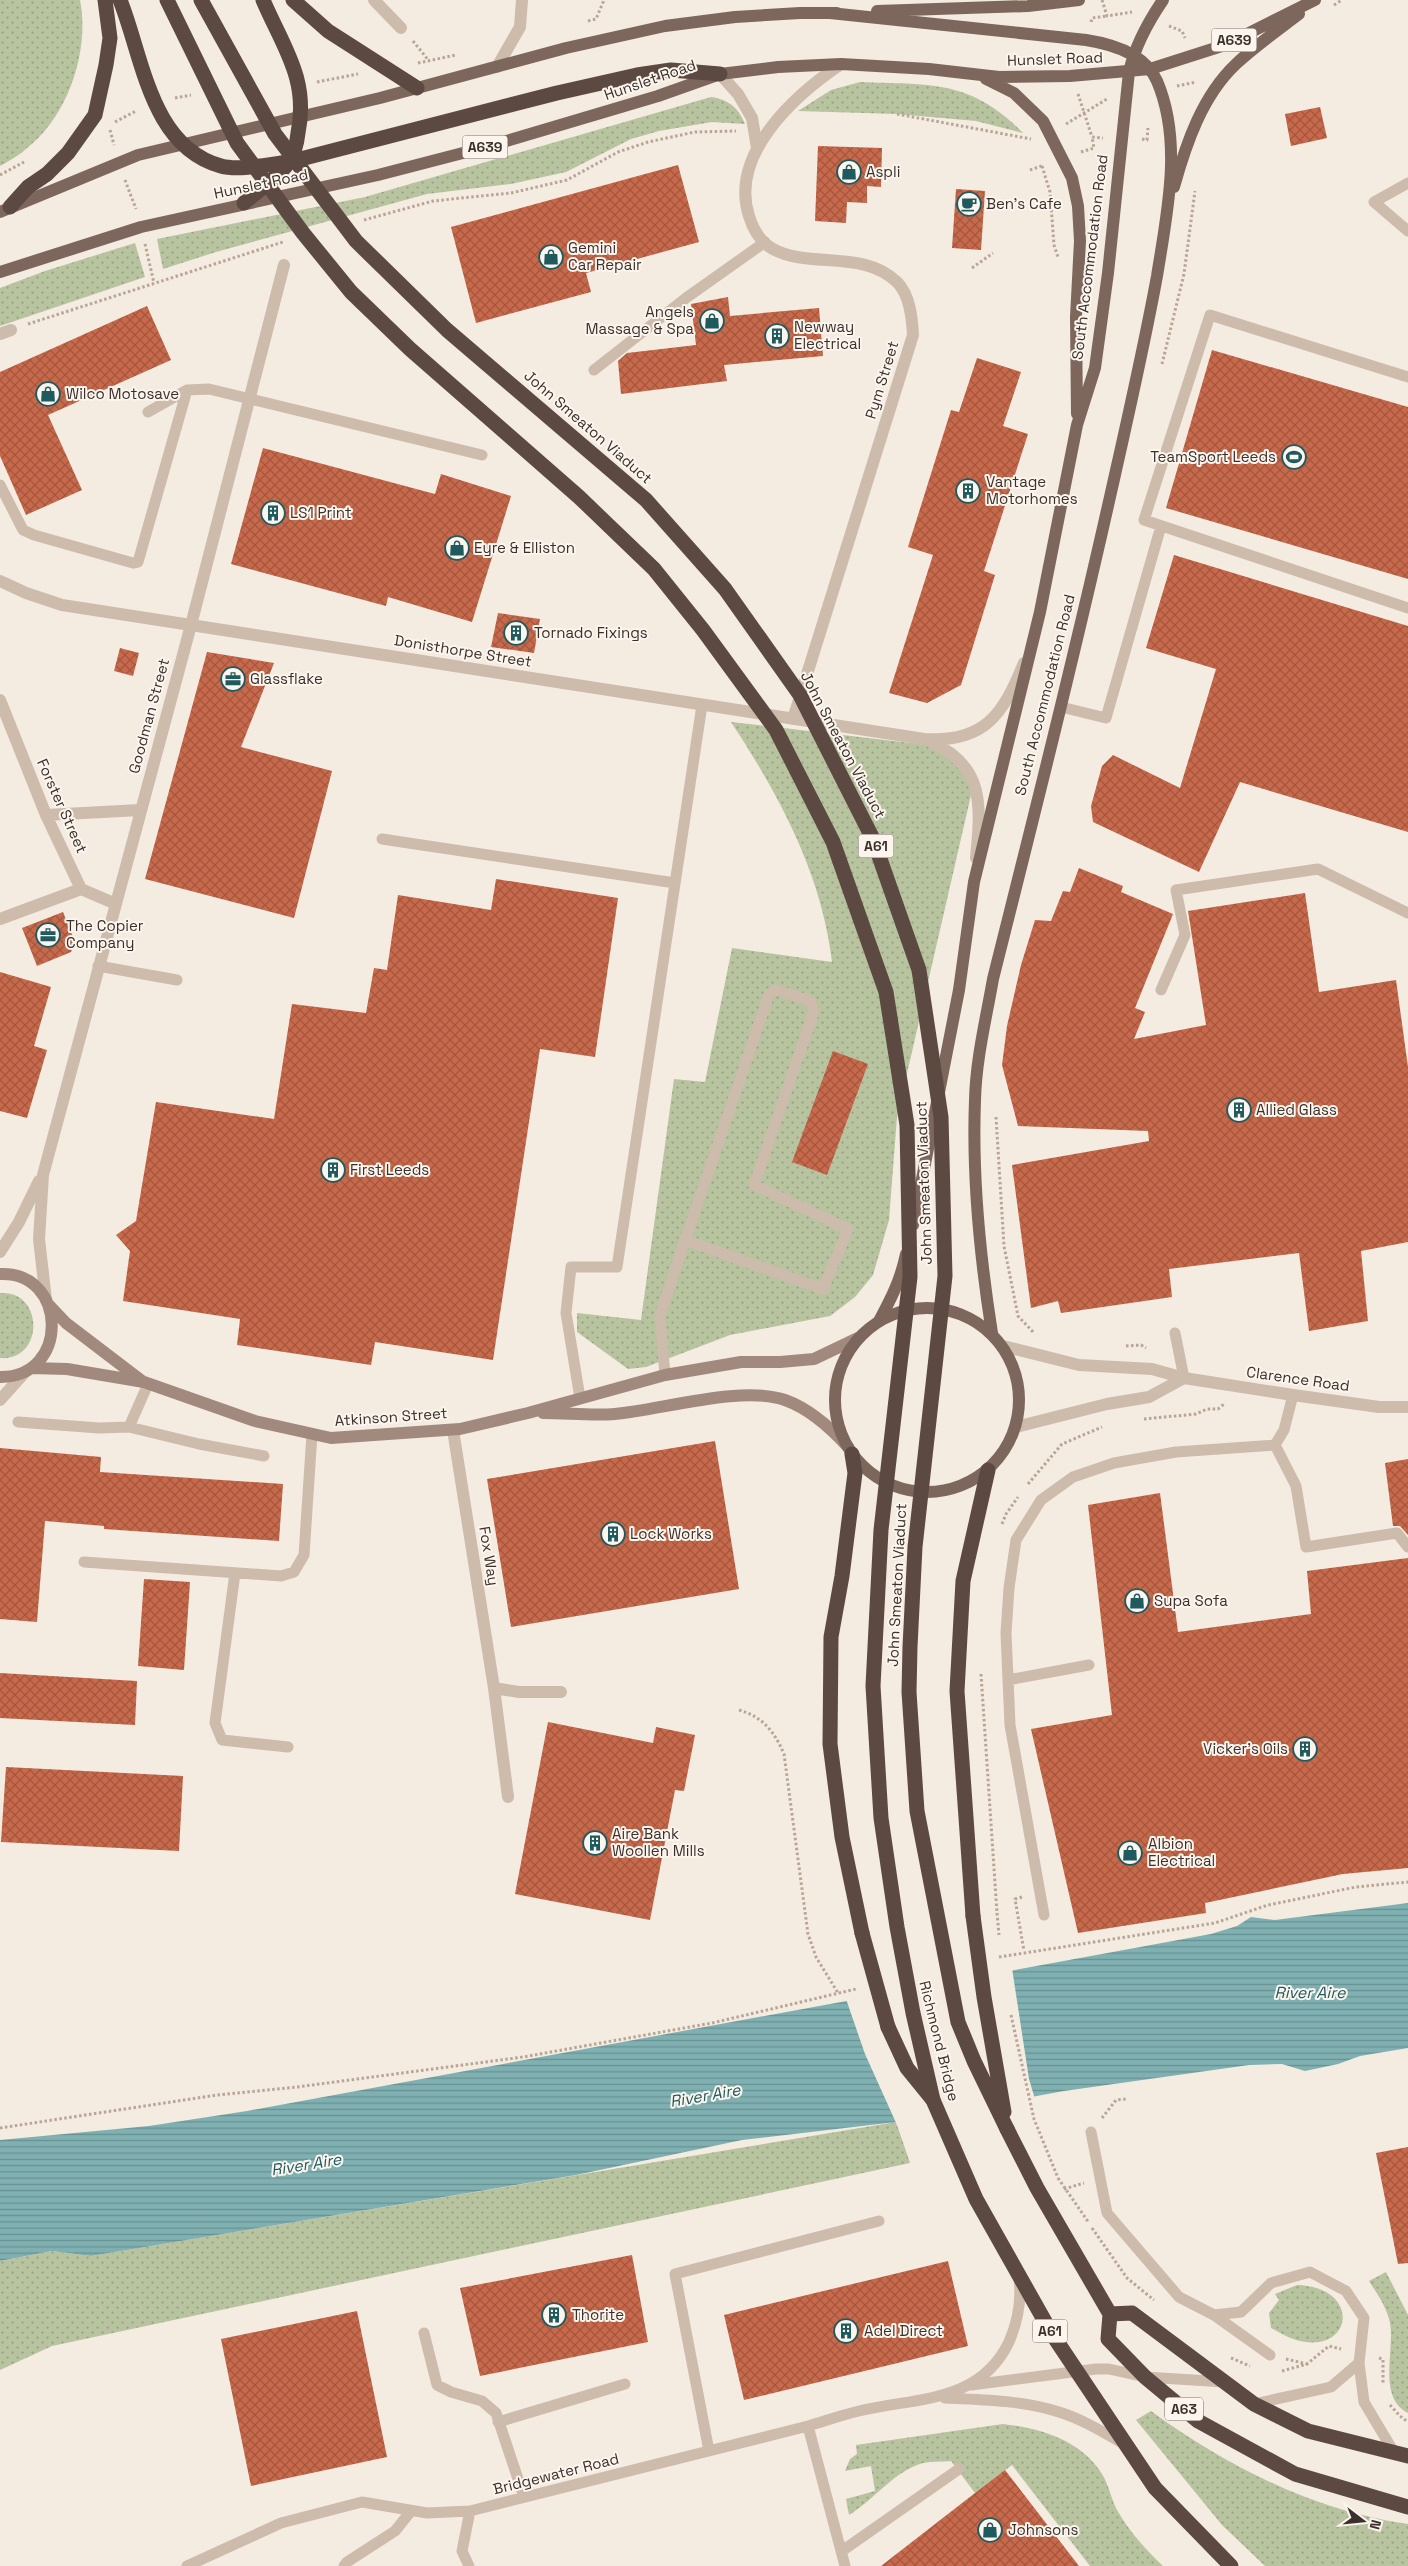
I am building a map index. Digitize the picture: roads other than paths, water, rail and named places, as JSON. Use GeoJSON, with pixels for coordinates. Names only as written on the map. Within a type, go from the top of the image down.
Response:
{"type":"FeatureCollection","features":[{"type":"Feature","properties":{"kind":"highway"},"geometry":{"type":"LineString","coordinates":[[5,210],[28,187],[47,174],[68,153],[94,114],[106,65],[110,38],[105,0]]}},
{"type":"Feature","properties":{"kind":"highway"},"geometry":{"type":"LineString","coordinates":[[120,0],[154,102],[182,144],[196,156],[222,166],[260,166],[289,162],[556,93],[636,75],[671,70],[720,74]]}},
{"type":"Feature","properties":{"kind":"highway","name":"John Smeaton Viaduct"},"geometry":{"type":"LineString","coordinates":[[168,0],[237,143],[303,233],[351,292],[384,324],[579,497],[654,569],[703,630],[776,730],[833,842],[886,992],[907,1125],[910,1277],[881,1530],[873,1686],[881,1818],[897,1927]]}},
{"type":"Feature","properties":{"kind":"highway","name":"John Smeaton Viaduct"},"geometry":{"type":"LineString","coordinates":[[201,0],[275,134],[356,241],[447,330],[646,500],[725,589],[800,695],[873,839],[919,970],[941,1117],[944,1276],[915,1547],[909,1692],[917,1811],[940,1927]]}},
{"type":"Feature","properties":{"kind":"highway"},"geometry":{"type":"LineString","coordinates":[[244,203],[289,162],[296,143],[301,117],[300,85],[297,74],[263,0]]}},
{"type":"Feature","properties":{"kind":"highway"},"geometry":{"type":"LineString","coordinates":[[293,0],[320,25],[417,88]]}},
{"type":"Feature","properties":{"kind":"highway"},"geometry":{"type":"LineString","coordinates":[[850,1450],[855,1473],[831,1637],[830,1744],[842,1837],[862,1933],[888,2027],[907,2068],[933,2100]]}},
{"type":"Feature","properties":{"kind":"highway"},"geometry":{"type":"LineString","coordinates":[[988,1470],[963,1581],[957,1691],[973,1916],[984,1997],[1007,2129]]}},
{"type":"Feature","properties":{"kind":"highway","name":"Richmond Bridge"},"geometry":{"type":"LineString","coordinates":[[897,1927],[913,2013],[933,2100],[984,2214],[1018,2277]]}},
{"type":"Feature","properties":{"kind":"highway","name":"Richmond Bridge"},"geometry":{"type":"LineString","coordinates":[[940,1927],[958,2022],[974,2061],[1037,2188],[1110,2314]]}},
{"type":"Feature","properties":{"kind":"highway","name":"A61"},"geometry":{"type":"LineString","coordinates":[[1018,2277],[1076,2371],[1155,2488],[1231,2566]]}},
{"type":"Feature","properties":{"kind":"highway"},"geometry":{"type":"LineString","coordinates":[[1110,2314],[1132,2313],[1254,2404],[1308,2431],[1401,2455]]}},
{"type":"Feature","properties":{"kind":"highway","name":"A63"},"geometry":{"type":"LineString","coordinates":[[1110,2314],[1108,2339],[1145,2377],[1198,2421],[1295,2474],[1408,2506]]}},
{"type":"Feature","properties":{"kind":"main road"},"geometry":{"type":"LineString","coordinates":[[5,210],[119,162],[182,144],[301,117],[665,26],[735,17],[800,13],[1028,6],[1079,0]]}},
{"type":"Feature","properties":{"kind":"main road","name":"South Accommodation Road"},"geometry":{"type":"LineString","coordinates":[[879,1321],[902,1274],[914,1224],[958,998],[974,882],[1033,641],[1053,551],[1077,425],[1095,368],[1108,273],[1132,55],[1151,18],[1163,0]]}},
{"type":"Feature","properties":{"kind":"main road"},"geometry":{"type":"LineString","coordinates":[[1168,206],[1185,147],[1217,88],[1236,64],[1315,0]]}},
{"type":"Feature","properties":{"kind":"main road","name":"Hunslet Road"},"geometry":{"type":"LineString","coordinates":[[0,272],[141,227],[378,175],[486,147],[649,99],[720,74],[778,67],[841,64],[929,69],[979,76],[1070,76],[1150,70],[1225,44],[1315,0]]}},
{"type":"Feature","properties":{"kind":"main road"},"geometry":{"type":"LineString","coordinates":[[830,13],[1104,43],[1132,55],[1150,70]]}},
{"type":"Feature","properties":{"kind":"main road","name":"South Accommodation Road"},"geometry":{"type":"LineString","coordinates":[[992,1333],[977,1203],[975,1100],[977,1068],[993,979],[1061,707],[1148,326],[1168,206],[1171,144],[1163,100],[1150,70]]}},
{"type":"Feature","properties":{"kind":"main road"},"geometry":{"type":"LineString","coordinates":[[979,76],[1014,93],[1043,121],[1072,178],[1078,206],[1080,241],[1076,317],[1077,425]]}},
{"type":"Feature","properties":{"kind":"main road","name":"South Accommodation Road"},"geometry":{"type":"LineString","coordinates":[[933,1307],[956,1311],[976,1320],[992,1333],[1003,1346],[1016,1374],[1020,1404],[1016,1427],[1006,1449],[988,1470],[964,1485],[938,1492],[909,1491],[883,1482],[860,1464],[850,1450],[838,1426],[835,1393],[843,1361],[858,1338],[879,1321],[902,1311],[933,1307]]}},
{"type":"Feature","properties":{"kind":"street"},"geometry":{"type":"LineString","coordinates":[[374,0],[401,28]]}},
{"type":"Feature","properties":{"kind":"street"},"geometry":{"type":"LineString","coordinates":[[497,67],[520,27],[522,0]]}},
{"type":"Feature","properties":{"kind":"street","name":"Pym Street"},"geometry":{"type":"LineString","coordinates":[[793,719],[913,335],[911,308],[898,282],[873,268],[847,261],[800,257],[774,249],[754,230],[745,202],[748,174],[757,148],[778,117],[815,81],[841,64]]}},
{"type":"Feature","properties":{"kind":"street","name":"Pym Street"},"geometry":{"type":"LineString","coordinates":[[720,74],[738,94],[752,118],[757,148]]}},
{"type":"Feature","properties":{"kind":"street","name":"Goodman Street"},"geometry":{"type":"LineString","coordinates":[[47,1302],[39,1239],[43,1175],[191,626],[284,265]]}},
{"type":"Feature","properties":{"kind":"street","name":"Donisthorpe Street"},"geometry":{"type":"LineString","coordinates":[[0,581],[26,593],[62,605],[924,739],[957,739],[979,730],[990,722],[1011,692],[1033,641]]}},
{"type":"Feature","properties":{"kind":"street","name":"Forster Street"},"geometry":{"type":"LineString","coordinates":[[0,700],[46,816],[81,889]]}},
{"type":"Feature","properties":{"kind":"street","name":"Donisthorpe Street"},"geometry":{"type":"LineString","coordinates":[[924,739],[955,755],[973,779],[978,802],[979,821],[974,882]]}},
{"type":"Feature","properties":{"kind":"street"},"geometry":{"type":"LineString","coordinates":[[46,816],[140,810]]}},
{"type":"Feature","properties":{"kind":"street"},"geometry":{"type":"LineString","coordinates":[[0,919],[81,889],[116,904]]}},
{"type":"Feature","properties":{"kind":"street","name":"Goodman Street"},"geometry":{"type":"LineString","coordinates":[[0,1252],[19,1222],[43,1175]]}},
{"type":"Feature","properties":{"kind":"street","name":"Atkinson Street"},"geometry":{"type":"LineString","coordinates":[[0,1274],[24,1279],[37,1288],[66,1323],[146,1383]]}},
{"type":"Feature","properties":{"kind":"street"},"geometry":{"type":"LineString","coordinates":[[0,1400],[42,1358],[50,1343],[53,1327],[47,1302]]}},
{"type":"Feature","properties":{"kind":"street","name":"Atkinson Street"},"geometry":{"type":"LineString","coordinates":[[0,1377],[13,1376],[28,1370],[68,1369],[146,1383],[255,1421],[331,1438],[454,1430],[528,1413],[665,1375],[741,1362],[780,1362],[814,1359],[858,1338]]}},
{"type":"Feature","properties":{"kind":"street","name":"Clarence Road"},"geometry":{"type":"LineString","coordinates":[[1003,1346],[1079,1365],[1152,1369],[1184,1378],[1293,1395],[1379,1407],[1408,1407]]}},
{"type":"Feature","properties":{"kind":"street"},"geometry":{"type":"LineString","coordinates":[[1016,1427],[1107,1404],[1149,1397],[1184,1378]]}},
{"type":"Feature","properties":{"kind":"street","name":"Atkinson Street"},"geometry":{"type":"LineString","coordinates":[[528,1413],[615,1414],[732,1396],[758,1396],[783,1399],[806,1410],[831,1428],[850,1450]]}},
{"type":"Feature","properties":{"kind":"street","name":"Fox Way"},"geometry":{"type":"LineString","coordinates":[[454,1430],[494,1688],[508,1797]]}},
{"type":"Feature","properties":{"kind":"street"},"geometry":{"type":"LineString","coordinates":[[494,1688],[519,1692],[561,1692]]}},
{"type":"Feature","properties":{"kind":"lane"},"geometry":{"type":"LineString","coordinates":[[1408,183],[1374,202],[1408,231]]}},
{"type":"Feature","properties":{"kind":"lane"},"geometry":{"type":"LineString","coordinates":[[594,370],[686,298],[765,242]]}},
{"type":"Feature","properties":{"kind":"lane"},"geometry":{"type":"LineString","coordinates":[[1408,377],[1210,316],[1144,520],[1408,608]]}},
{"type":"Feature","properties":{"kind":"lane"},"geometry":{"type":"LineString","coordinates":[[148,412],[187,390],[210,389],[482,455]]}},
{"type":"Feature","properties":{"kind":"lane"},"geometry":{"type":"LineString","coordinates":[[0,485],[23,530],[34,535],[138,562],[187,390]]}},
{"type":"Feature","properties":{"kind":"lane"},"geometry":{"type":"LineString","coordinates":[[1061,707],[1106,718],[1161,526]]}},
{"type":"Feature","properties":{"kind":"lane"},"geometry":{"type":"LineString","coordinates":[[580,1398],[566,1313],[571,1267],[617,1267],[702,705]]}},
{"type":"Feature","properties":{"kind":"lane"},"geometry":{"type":"LineString","coordinates":[[382,839],[675,883]]}},
{"type":"Feature","properties":{"kind":"lane"},"geometry":{"type":"LineString","coordinates":[[1161,990],[1185,935],[1176,890],[1318,869],[1408,913]]}},
{"type":"Feature","properties":{"kind":"lane"},"geometry":{"type":"LineString","coordinates":[[98,966],[177,980]]}},
{"type":"Feature","properties":{"kind":"lane"},"geometry":{"type":"LineString","coordinates":[[665,1375],[660,1316],[685,1240],[769,994],[777,990],[810,1001],[814,1011],[754,1185],[848,1229],[823,1289],[685,1240]]}},
{"type":"Feature","properties":{"kind":"lane"},"geometry":{"type":"LineString","coordinates":[[1174,1333],[1184,1378]]}},
{"type":"Feature","properties":{"kind":"lane"},"geometry":{"type":"LineString","coordinates":[[130,1427],[146,1383]]}},
{"type":"Feature","properties":{"kind":"lane"},"geometry":{"type":"LineString","coordinates":[[1275,1444],[1284,1430],[1293,1395]]}},
{"type":"Feature","properties":{"kind":"lane"},"geometry":{"type":"LineString","coordinates":[[18,1422],[99,1428],[130,1427],[192,1442],[264,1456]]}},
{"type":"Feature","properties":{"kind":"lane"},"geometry":{"type":"LineString","coordinates":[[84,1562],[281,1576],[294,1572],[304,1555],[312,1434]]}},
{"type":"Feature","properties":{"kind":"lane"},"geometry":{"type":"LineString","coordinates":[[1275,1444],[1296,1486],[1306,1547],[1397,1533],[1408,1547]]}},
{"type":"Feature","properties":{"kind":"lane"},"geometry":{"type":"LineString","coordinates":[[1044,1915],[1010,1725],[1006,1633],[1009,1588],[1016,1540],[1041,1500],[1073,1476],[1114,1463],[1176,1452],[1275,1444]]}},
{"type":"Feature","properties":{"kind":"lane"},"geometry":{"type":"LineString","coordinates":[[235,1573],[215,1723],[222,1740],[288,1747]]}},
{"type":"Feature","properties":{"kind":"lane"},"geometry":{"type":"LineString","coordinates":[[1008,1680],[1089,1665]]}},
{"type":"Feature","properties":{"kind":"lane"},"geometry":{"type":"LineString","coordinates":[[1091,2132],[1107,2213],[1179,2297],[1214,2314],[1270,2355]]}},
{"type":"Feature","properties":{"kind":"lane"},"geometry":{"type":"LineString","coordinates":[[709,2451],[675,2274],[879,2221]]}},
{"type":"Feature","properties":{"kind":"lane"},"geometry":{"type":"LineString","coordinates":[[1214,2314],[1241,2312],[1271,2283],[1310,2272],[1346,2291],[1364,2318],[1360,2363],[1364,2402],[1401,2455]]}},
{"type":"Feature","properties":{"kind":"lane","name":"Bridgewater Road"},"geometry":{"type":"LineString","coordinates":[[969,2385],[990,2368],[1006,2348],[1014,2331],[1020,2314],[1018,2277]]}},
{"type":"Feature","properties":{"kind":"lane"},"geometry":{"type":"LineString","coordinates":[[424,2333],[437,2385],[450,2392],[482,2401],[496,2414],[524,2497]]}},
{"type":"Feature","properties":{"kind":"lane"},"geometry":{"type":"LineString","coordinates":[[1254,2404],[1331,2387],[1360,2363]]}},
{"type":"Feature","properties":{"kind":"lane","name":"Bridgewater Road"},"geometry":{"type":"LineString","coordinates":[[936,2398],[969,2385],[1076,2371],[1109,2369],[1145,2377],[1225,2382]]}},
{"type":"Feature","properties":{"kind":"lane"},"geometry":{"type":"LineString","coordinates":[[498,2422],[625,2384]]}},
{"type":"Feature","properties":{"kind":"lane","name":"Bridgewater Road"},"geometry":{"type":"LineString","coordinates":[[187,2566],[280,2523],[362,2502],[427,2513],[470,2511],[808,2426],[860,2410],[936,2398],[1012,2402],[1053,2410],[1085,2422],[1124,2444]]}},
{"type":"Feature","properties":{"kind":"lane"},"geometry":{"type":"LineString","coordinates":[[808,2426],[845,2566]]}},
{"type":"Feature","properties":{"kind":"lane"},"geometry":{"type":"LineString","coordinates":[[842,2551],[959,2469]]}},
{"type":"Feature","properties":{"kind":"lane"},"geometry":{"type":"LineString","coordinates":[[344,2566],[347,2562],[395,2531],[411,2510]]}},
{"type":"Feature","properties":{"kind":"lane"},"geometry":{"type":"LineString","coordinates":[[469,2566],[462,2551],[470,2511]]}},
{"type":"Feature","properties":{"kind":"water","name":"River Aire"},"geometry":{"type":"Polygon","coordinates":[[[1408,1903],[1408,2048],[1360,2056],[1338,2064],[1305,2071],[1282,2064],[1249,2065],[1064,2091],[896,2122],[742,2140],[576,2175],[91,2256],[52,2251],[0,2261],[0,2140],[149,2126],[247,2111],[1211,1934],[1237,1926],[1251,1917],[1275,1920],[1408,1903]]]}},
{"type":"Feature","properties":{"kind":"place","name":"Aspli"},"geometry":{"type":"Point","coordinates":[849,172]}},
{"type":"Feature","properties":{"kind":"place","name":"Ben's Cafe"},"geometry":{"type":"Point","coordinates":[969,204]}},
{"type":"Feature","properties":{"kind":"place","name":"Gemini Car Repair"},"geometry":{"type":"Point","coordinates":[551,257]}},
{"type":"Feature","properties":{"kind":"place","name":"Angels Massage & Spa"},"geometry":{"type":"Point","coordinates":[712,321]}},
{"type":"Feature","properties":{"kind":"place","name":"Newway Electrical"},"geometry":{"type":"Point","coordinates":[777,336]}},
{"type":"Feature","properties":{"kind":"place","name":"Wilco Motosave"},"geometry":{"type":"Point","coordinates":[48,394]}},
{"type":"Feature","properties":{"kind":"place","name":"TeamSport Leeds"},"geometry":{"type":"Point","coordinates":[1294,457]}},
{"type":"Feature","properties":{"kind":"place","name":"Vantage Motorhomes"},"geometry":{"type":"Point","coordinates":[968,491]}},
{"type":"Feature","properties":{"kind":"place","name":"LS1 Print"},"geometry":{"type":"Point","coordinates":[273,513]}},
{"type":"Feature","properties":{"kind":"place","name":"Eyre & Elliston"},"geometry":{"type":"Point","coordinates":[457,548]}},
{"type":"Feature","properties":{"kind":"place","name":"Tornado Fixings"},"geometry":{"type":"Point","coordinates":[516,633]}},
{"type":"Feature","properties":{"kind":"place","name":"Glassflake"},"geometry":{"type":"Point","coordinates":[233,679]}},
{"type":"Feature","properties":{"kind":"place","name":"The Copier Company"},"geometry":{"type":"Point","coordinates":[48,935]}},
{"type":"Feature","properties":{"kind":"place","name":"Allied Glass"},"geometry":{"type":"Point","coordinates":[1239,1110]}},
{"type":"Feature","properties":{"kind":"place","name":"First Leeds"},"geometry":{"type":"Point","coordinates":[333,1170]}},
{"type":"Feature","properties":{"kind":"place","name":"Lock Works"},"geometry":{"type":"Point","coordinates":[613,1534]}},
{"type":"Feature","properties":{"kind":"place","name":"Supa Sofa"},"geometry":{"type":"Point","coordinates":[1137,1601]}},
{"type":"Feature","properties":{"kind":"place","name":"Vicker's Oils"},"geometry":{"type":"Point","coordinates":[1305,1749]}},
{"type":"Feature","properties":{"kind":"place","name":"Aire Bank Woollen Mills"},"geometry":{"type":"Point","coordinates":[595,1843]}},
{"type":"Feature","properties":{"kind":"place","name":"Albion Electrical"},"geometry":{"type":"Point","coordinates":[1130,1853]}},
{"type":"Feature","properties":{"kind":"place","name":"Thorite"},"geometry":{"type":"Point","coordinates":[554,2315]}},
{"type":"Feature","properties":{"kind":"place","name":"Adel Direct"},"geometry":{"type":"Point","coordinates":[846,2331]}},
{"type":"Feature","properties":{"kind":"place","name":"Johnsons"},"geometry":{"type":"Point","coordinates":[990,2530]}}]}
